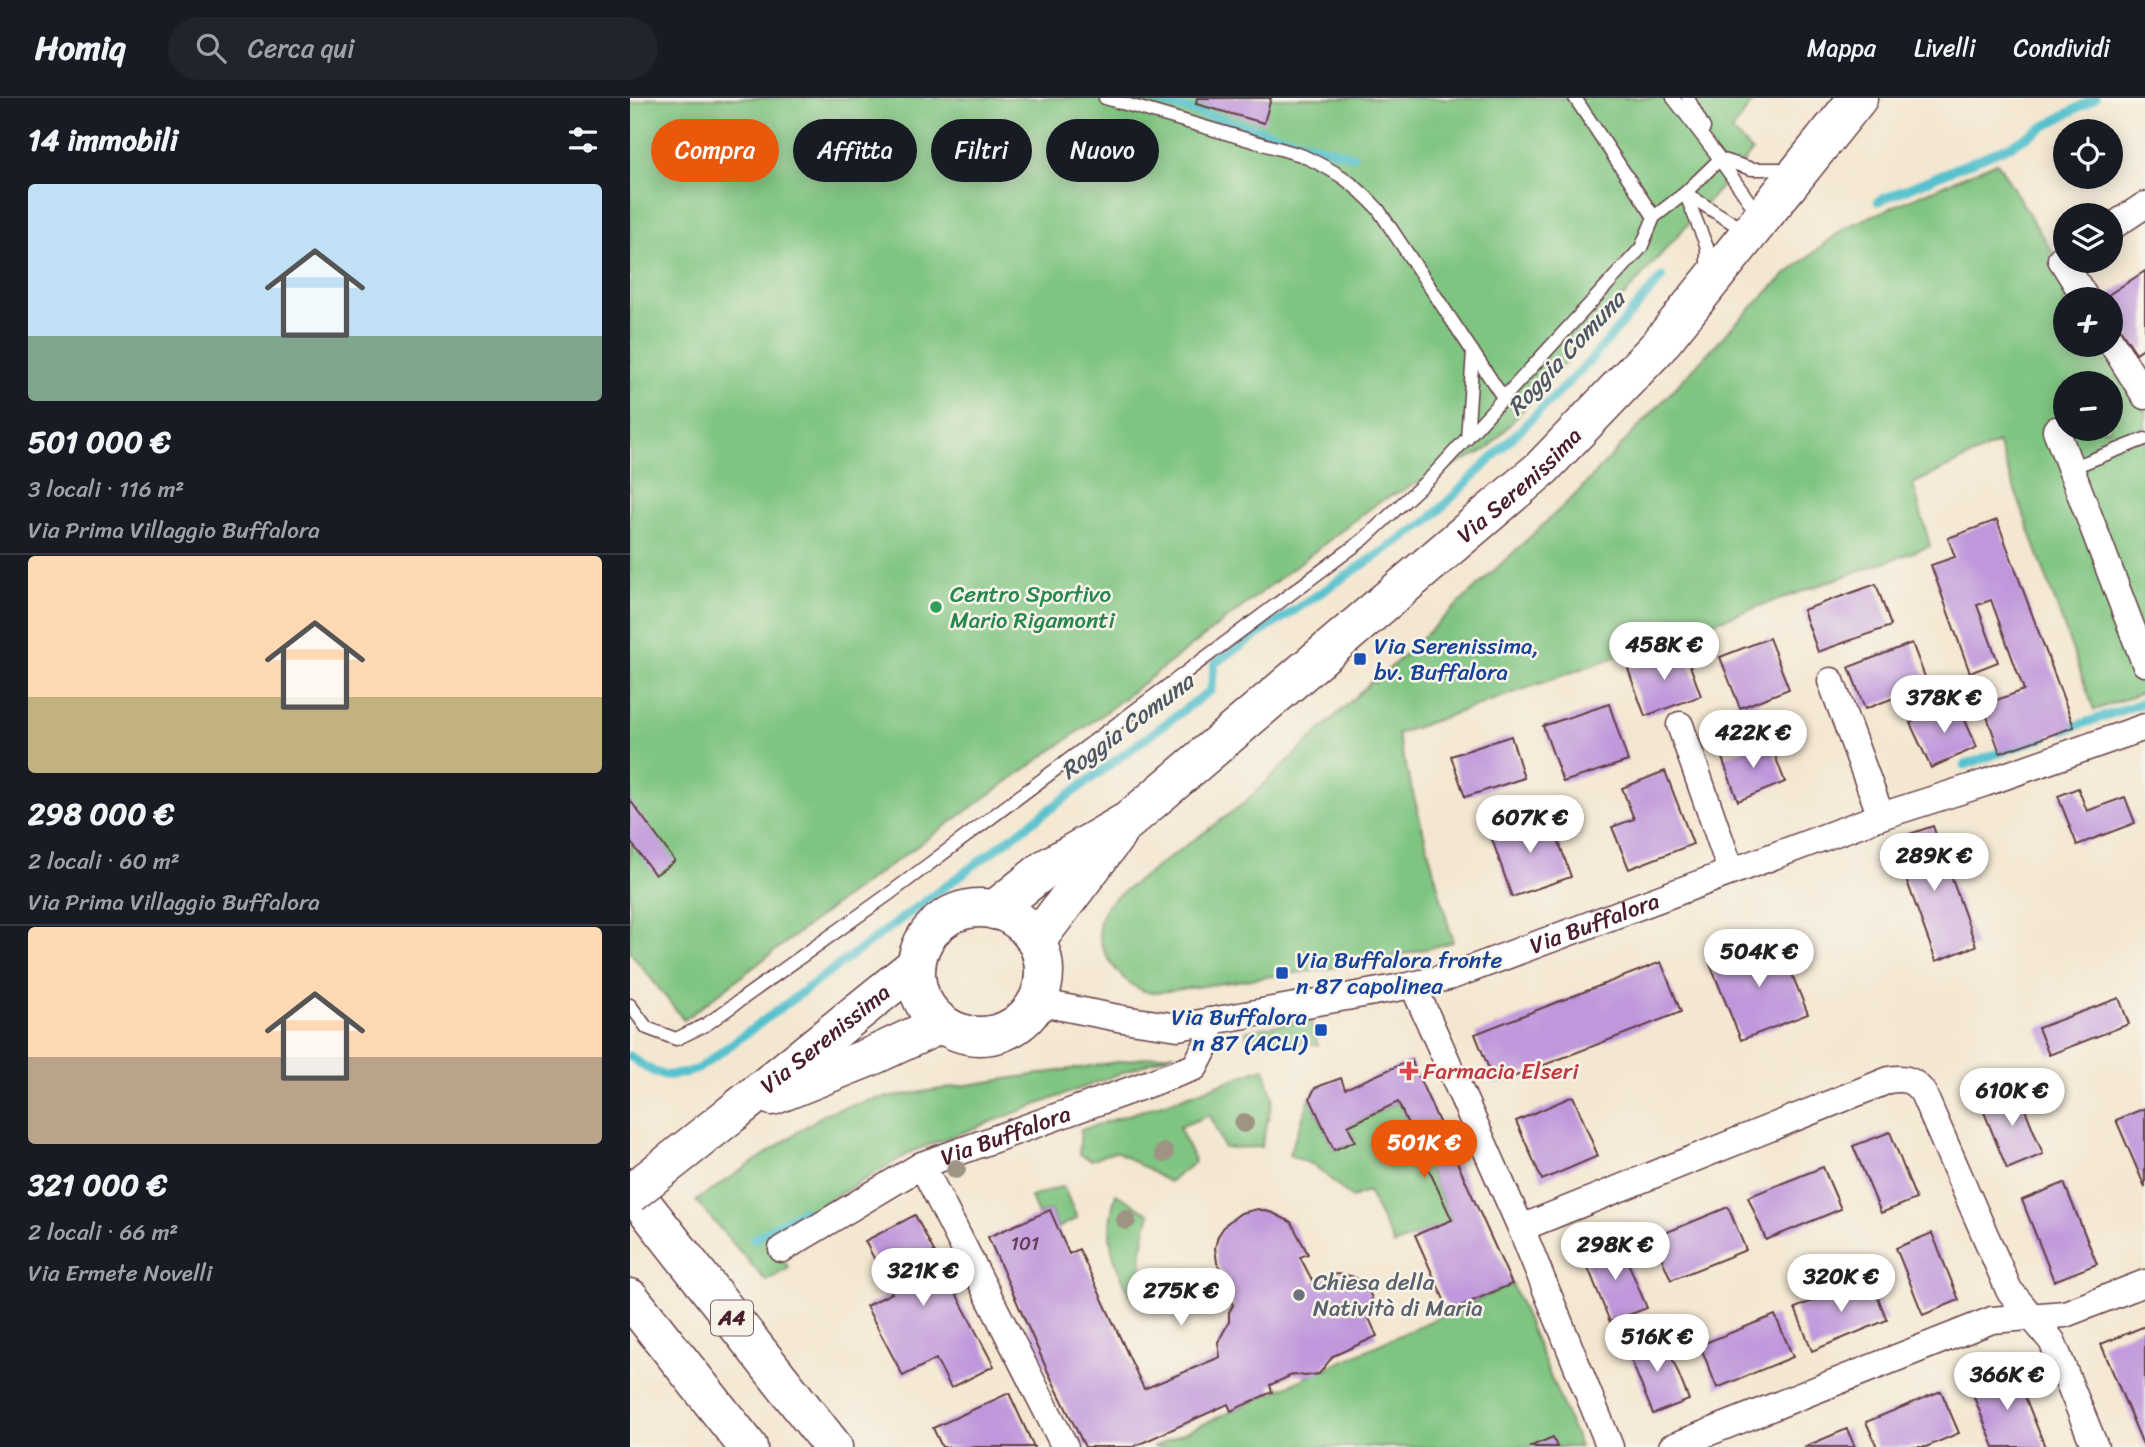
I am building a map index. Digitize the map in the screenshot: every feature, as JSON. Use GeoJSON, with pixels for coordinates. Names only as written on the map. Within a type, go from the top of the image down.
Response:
{"type":"FeatureCollection","features":[{"type":"Feature","properties":{"kind":"main road","name":"Via Serenissima"},"geometry":{"type":"LineString","coordinates":[[734,1112],[872,1056],[941,1024],[926,1007],[917,986],[916,965],[929,932],[943,920],[968,910],[994,910],[1045,869],[1128,821],[1542,468],[1657,348],[1858,98]]}},
{"type":"Feature","properties":{"kind":"main road","name":"Via Serenissima"},"geometry":{"type":"LineString","coordinates":[[1036,942],[1128,821]]}},
{"type":"Feature","properties":{"kind":"main road"},"geometry":{"type":"LineString","coordinates":[[941,1024],[961,1033],[983,1036],[1005,1031],[1023,1019],[1037,1002],[1044,981],[1043,958],[1036,942],[1026,927],[1011,916],[994,910]]}},
{"type":"Feature","properties":{"kind":"main road","name":"Via Serenissima"},"geometry":{"type":"LineString","coordinates":[[630,1194],[916,965]]}},
{"type":"Feature","properties":{"kind":"main road","name":"A4"},"geometry":{"type":"LineString","coordinates":[[630,1188],[833,1447]]}},
{"type":"Feature","properties":{"kind":"main road"},"geometry":{"type":"LineString","coordinates":[[630,1298],[748,1447]]}},
{"type":"Feature","properties":{"kind":"street"},"geometry":{"type":"LineString","coordinates":[[2123,219],[2145,205]]}},
{"type":"Feature","properties":{"kind":"street"},"geometry":{"type":"LineString","coordinates":[[2121,357],[2145,396]]}},
{"type":"Feature","properties":{"kind":"street"},"geometry":{"type":"LineString","coordinates":[[2060,441],[2145,663]]}},
{"type":"Feature","properties":{"kind":"street"},"geometry":{"type":"LineString","coordinates":[[1831,681],[1881,816]]}},
{"type":"Feature","properties":{"kind":"street"},"geometry":{"type":"LineString","coordinates":[[1680,725],[1731,871]]}},
{"type":"Feature","properties":{"kind":"street","name":"Via Buffalora"},"geometry":{"type":"LineString","coordinates":[[1037,1002],[1178,1027],[1452,976],[1881,816],[2145,727]]}},
{"type":"Feature","properties":{"kind":"street"},"geometry":{"type":"LineString","coordinates":[[1413,985],[1521,1228],[1610,1447]]}},
{"type":"Feature","properties":{"kind":"street","name":"Via Buffalora"},"geometry":{"type":"LineString","coordinates":[[782,1249],[922,1165],[1195,1067],[1208,1042],[1209,1021]]}},
{"type":"Feature","properties":{"kind":"street"},"geometry":{"type":"LineString","coordinates":[[1521,1228],[1889,1080],[1901,1077],[1909,1079],[1923,1093],[2010,1290],[2052,1341],[2095,1447]]}},
{"type":"Feature","properties":{"kind":"street"},"geometry":{"type":"LineString","coordinates":[[922,1165],[1065,1447]]}},
{"type":"Feature","properties":{"kind":"street"},"geometry":{"type":"LineString","coordinates":[[1672,1447],[1992,1320],[2065,1314],[2145,1283]]}},
{"type":"Feature","properties":{"kind":"lane"},"geometry":{"type":"LineString","coordinates":[[1105,98],[1301,155],[1327,167],[1355,185],[1378,209],[1504,399]]}},
{"type":"Feature","properties":{"kind":"lane"},"geometry":{"type":"LineString","coordinates":[[1575,98],[1654,217]]}},
{"type":"Feature","properties":{"kind":"lane"},"geometry":{"type":"LineString","coordinates":[[1674,98],[1720,159],[1752,169],[1802,169]]}},
{"type":"Feature","properties":{"kind":"lane"},"geometry":{"type":"LineString","coordinates":[[1688,98],[1756,227]]}},
{"type":"Feature","properties":{"kind":"lane"},"geometry":{"type":"LineString","coordinates":[[630,1005],[648,1028],[676,1039],[707,1024],[889,894],[1364,539],[1432,476],[1641,248],[1654,217],[1685,193],[1720,159]]}},
{"type":"Feature","properties":{"kind":"lane"},"geometry":{"type":"LineString","coordinates":[[1685,193],[1756,227]]}},
{"type":"Feature","properties":{"kind":"lane"},"geometry":{"type":"LineString","coordinates":[[1685,193],[1707,247],[1707,287]]}},
{"type":"Feature","properties":{"kind":"lane"},"geometry":{"type":"LineString","coordinates":[[1467,439],[1474,351]]}},
{"type":"Feature","properties":{"kind":"lane"},"geometry":{"type":"LineString","coordinates":[[2071,468],[2145,439]]}},
{"type":"Feature","properties":{"kind":"green space","name":"Centro Sportivo Mario Rigamonti"},"geometry":{"type":"Polygon","coordinates":[[[651,98],[1755,98],[1732,131],[1752,152],[1488,449],[1380,501],[1103,714],[844,898],[684,1020],[630,952],[630,104],[651,98]]]}},
{"type":"Feature","properties":{"kind":"green space"},"geometry":{"type":"Polygon","coordinates":[[[1997,162],[2053,253],[2053,273],[2065,273],[2074,287],[2053,287],[2053,357],[2115,357],[2145,405],[2145,692],[2094,710],[1998,443],[1913,484],[1930,546],[1397,734],[1453,942],[1373,962],[1153,993],[1126,980],[1109,960],[1100,936],[1099,923],[1113,899],[1243,804],[1372,681],[1374,683],[1577,493],[1734,325],[1783,277],[1846,227],[1997,162]]]}},
{"type":"Feature","properties":{"kind":"green space"},"geometry":{"type":"Polygon","coordinates":[[[1310,1019],[1318,1045],[1247,1041],[1246,1031],[1310,1019]]]}},
{"type":"Feature","properties":{"kind":"green space"},"geometry":{"type":"Polygon","coordinates":[[[1175,1053],[913,1151],[767,1237],[789,1268],[766,1281],[696,1201],[826,1113],[870,1100],[1175,1053]]]}},
{"type":"Feature","properties":{"kind":"green space"},"geometry":{"type":"Polygon","coordinates":[[[1264,1068],[1273,1098],[1261,1147],[1224,1148],[1210,1115],[1179,1127],[1195,1162],[1169,1182],[1116,1151],[1091,1160],[1079,1154],[1081,1130],[1264,1068]]]}},
{"type":"Feature","properties":{"kind":"green space"},"geometry":{"type":"Polygon","coordinates":[[[1310,1098],[1334,1150],[1355,1141],[1348,1126],[1398,1102],[1452,1220],[1394,1245],[1368,1191],[1352,1198],[1314,1165],[1289,1155],[1310,1098]]]}},
{"type":"Feature","properties":{"kind":"green space"},"geometry":{"type":"Polygon","coordinates":[[[1063,1186],[1077,1218],[1058,1228],[1050,1210],[1038,1215],[1031,1197],[1063,1186]]]}},
{"type":"Feature","properties":{"kind":"green space"},"geometry":{"type":"Polygon","coordinates":[[[1116,1194],[1150,1214],[1142,1255],[1146,1296],[1133,1301],[1120,1274],[1110,1237],[1116,1194]]]}},
{"type":"Feature","properties":{"kind":"green space"},"geometry":{"type":"Polygon","coordinates":[[[1512,1284],[1580,1447],[1153,1447],[1512,1284]]]}},
{"type":"Feature","properties":{"kind":"building"},"geometry":{"type":"Polygon","coordinates":[[[1197,98],[1271,98],[1264,123],[1196,104],[1197,98]]]}},
{"type":"Feature","properties":{"kind":"building"},"geometry":{"type":"Polygon","coordinates":[[[2145,271],[2145,347],[2136,353],[2123,334],[2123,287],[2120,287],[2145,271]]]}},
{"type":"Feature","properties":{"kind":"building"},"geometry":{"type":"Polygon","coordinates":[[[1997,520],[2074,727],[2000,753],[1983,705],[2024,690],[1991,600],[1977,605],[1998,662],[1970,673],[1931,565],[1955,557],[1948,538],[1997,520]]]}},
{"type":"Feature","properties":{"kind":"building"},"geometry":{"type":"Polygon","coordinates":[[[1876,584],[1891,626],[1818,652],[1803,610],[1876,584]]]}},
{"type":"Feature","properties":{"kind":"building"},"geometry":{"type":"Polygon","coordinates":[[[1769,638],[1789,689],[1740,708],[1720,657],[1769,638]]]}},
{"type":"Feature","properties":{"kind":"building"},"geometry":{"type":"Polygon","coordinates":[[[1912,643],[1928,685],[1865,709],[1849,667],[1912,643]]]}},
{"type":"Feature","properties":{"kind":"building"},"geometry":{"type":"Polygon","coordinates":[[[1684,649],[1701,696],[1645,716],[1628,669],[1684,649]]]}},
{"type":"Feature","properties":{"kind":"building"},"geometry":{"type":"Polygon","coordinates":[[[1957,702],[1977,747],[1931,768],[1910,723],[1957,702]]]}},
{"type":"Feature","properties":{"kind":"building"},"geometry":{"type":"Polygon","coordinates":[[[1609,704],[1628,761],[1563,782],[1543,726],[1609,704]]]}},
{"type":"Feature","properties":{"kind":"building"},"geometry":{"type":"Polygon","coordinates":[[[1511,736],[1524,778],[1465,797],[1451,756],[1511,736]]]}},
{"type":"Feature","properties":{"kind":"building"},"geometry":{"type":"Polygon","coordinates":[[[1769,740],[1785,782],[1738,801],[1722,758],[1769,740]]]}},
{"type":"Feature","properties":{"kind":"building"},"geometry":{"type":"Polygon","coordinates":[[[1665,771],[1693,844],[1629,869],[1612,827],[1634,819],[1622,788],[1665,771]]]}},
{"type":"Feature","properties":{"kind":"building"},"geometry":{"type":"Polygon","coordinates":[[[2078,788],[2087,811],[2125,797],[2135,823],[2077,845],[2058,796],[2078,788]]]}},
{"type":"Feature","properties":{"kind":"building"},"geometry":{"type":"Polygon","coordinates":[[[630,800],[675,861],[655,875],[630,841],[630,800]]]}},
{"type":"Feature","properties":{"kind":"building"},"geometry":{"type":"Polygon","coordinates":[[[1549,813],[1571,877],[1512,897],[1490,833],[1549,813]]]}},
{"type":"Feature","properties":{"kind":"building"},"geometry":{"type":"Polygon","coordinates":[[[1933,826],[1976,946],[1936,961],[1892,840],[1933,826]]]}},
{"type":"Feature","properties":{"kind":"building"},"geometry":{"type":"Polygon","coordinates":[[[1777,937],[1808,1014],[1741,1040],[1710,964],[1777,937]]]}},
{"type":"Feature","properties":{"kind":"building"},"geometry":{"type":"Polygon","coordinates":[[[1661,962],[1681,1012],[1495,1084],[1475,1034],[1661,962]]]}},
{"type":"Feature","properties":{"kind":"building"},"geometry":{"type":"Polygon","coordinates":[[[2119,998],[2129,1024],[2049,1055],[2038,1028],[2119,998]]]}},
{"type":"Feature","properties":{"kind":"building"},"geometry":{"type":"Polygon","coordinates":[[[1411,1060],[1512,1284],[1449,1311],[1415,1235],[1452,1220],[1398,1102],[1348,1126],[1355,1141],[1334,1150],[1310,1098],[1315,1088],[1325,1084],[1341,1078],[1345,1089],[1411,1060]]]}},
{"type":"Feature","properties":{"kind":"building"},"geometry":{"type":"Polygon","coordinates":[[[2016,1087],[2043,1154],[2007,1169],[1980,1102],[2016,1087]]]}},
{"type":"Feature","properties":{"kind":"building"},"geometry":{"type":"Polygon","coordinates":[[[1573,1096],[1598,1156],[1542,1180],[1516,1121],[1573,1096]]]}},
{"type":"Feature","properties":{"kind":"building"},"geometry":{"type":"Polygon","coordinates":[[[2145,1108],[2145,1187],[2116,1120],[2145,1108]]]}},
{"type":"Feature","properties":{"kind":"building"},"geometry":{"type":"Polygon","coordinates":[[[1890,1132],[1916,1199],[1881,1213],[1853,1146],[1890,1132]]]}},
{"type":"Feature","properties":{"kind":"building"},"geometry":{"type":"Polygon","coordinates":[[[1823,1167],[1841,1209],[1766,1240],[1748,1197],[1823,1167]]]}},
{"type":"Feature","properties":{"kind":"building"},"geometry":{"type":"Polygon","coordinates":[[[2064,1183],[2097,1264],[2054,1281],[2022,1200],[2064,1183]]]}},
{"type":"Feature","properties":{"kind":"building"},"geometry":{"type":"Polygon","coordinates":[[[1728,1207],[1746,1250],[1671,1280],[1653,1238],[1728,1207]]]}},
{"type":"Feature","properties":{"kind":"building"},"geometry":{"type":"Polygon","coordinates":[[[1258,1209],[1291,1222],[1308,1254],[1300,1257],[1313,1282],[1336,1274],[1351,1276],[1364,1282],[1372,1298],[1368,1316],[1377,1336],[1333,1356],[1319,1374],[1294,1374],[1270,1385],[1272,1392],[1231,1411],[1228,1404],[1133,1447],[1085,1447],[1048,1372],[988,1237],[1050,1210],[1069,1254],[1079,1249],[1144,1389],[1220,1357],[1218,1342],[1229,1322],[1229,1312],[1233,1305],[1226,1291],[1231,1289],[1217,1263],[1215,1248],[1218,1236],[1226,1224],[1241,1213],[1258,1209]]]}},
{"type":"Feature","properties":{"kind":"building"},"geometry":{"type":"Polygon","coordinates":[[[915,1215],[994,1366],[951,1388],[936,1359],[903,1376],[866,1306],[892,1293],[865,1241],[915,1215]]]}},
{"type":"Feature","properties":{"kind":"building"},"geometry":{"type":"Polygon","coordinates":[[[1932,1233],[1959,1300],[1923,1315],[1896,1248],[1932,1233]]]}},
{"type":"Feature","properties":{"kind":"building"},"geometry":{"type":"Polygon","coordinates":[[[1619,1241],[1647,1308],[1610,1322],[1583,1255],[1619,1241]]]}},
{"type":"Feature","properties":{"kind":"building"},"geometry":{"type":"Polygon","coordinates":[[[1870,1278],[1887,1320],[1812,1351],[1795,1308],[1870,1278]]]}},
{"type":"Feature","properties":{"kind":"building"},"geometry":{"type":"Polygon","coordinates":[[[1775,1315],[1793,1357],[1717,1388],[1700,1345],[1775,1315]]]}},
{"type":"Feature","properties":{"kind":"building"},"geometry":{"type":"Polygon","coordinates":[[[2145,1326],[2145,1447],[2144,1447],[2101,1344],[2145,1326]]]}},
{"type":"Feature","properties":{"kind":"building"},"geometry":{"type":"Polygon","coordinates":[[[1662,1333],[1689,1400],[1653,1414],[1626,1347],[1662,1333]]]}},
{"type":"Feature","properties":{"kind":"building"},"geometry":{"type":"Polygon","coordinates":[[[2014,1369],[2045,1447],[1994,1447],[1970,1387],[2014,1369]]]}},
{"type":"Feature","properties":{"kind":"building"},"geometry":{"type":"Polygon","coordinates":[[[1941,1391],[1959,1433],[1926,1447],[1877,1447],[1866,1422],[1941,1391]]]}},
{"type":"Feature","properties":{"kind":"building"},"geometry":{"type":"Polygon","coordinates":[[[1009,1393],[1034,1447],[942,1447],[933,1428],[1009,1393]]]}},
{"type":"Feature","properties":{"kind":"building"},"geometry":{"type":"Polygon","coordinates":[[[1847,1429],[1855,1447],[1804,1447],[1847,1429]]]}},
{"type":"Feature","properties":{"kind":"building"},"geometry":{"type":"Polygon","coordinates":[[[1553,1437],[1557,1447],[1529,1447],[1553,1437]]]}},
{"type":"Feature","properties":{"kind":"waterway","name":"Roggia Comuna"},"geometry":{"type":"LineString","coordinates":[[1146,98],[1353,156]]}},
{"type":"Feature","properties":{"kind":"waterway","name":"Roggia Comuna"},"geometry":{"type":"LineString","coordinates":[[1878,201],[2012,145],[2095,98]]}},
{"type":"Feature","properties":{"kind":"waterway","name":"Roggia Comuna"},"geometry":{"type":"LineString","coordinates":[[630,1056],[662,1074],[677,1075],[698,1069],[1211,690],[1215,663],[1427,522],[1589,362],[1662,277]]}},
{"type":"Feature","properties":{"kind":"waterway"},"geometry":{"type":"LineString","coordinates":[[2064,730],[2145,702]]}},
{"type":"Feature","properties":{"kind":"waterway"},"geometry":{"type":"LineString","coordinates":[[1965,765],[2044,737]]}},
{"type":"Feature","properties":{"kind":"waterway"},"geometry":{"type":"LineString","coordinates":[[754,1239],[804,1210]]}},
{"type":"Feature","properties":{"kind":"place","name":"Centro Sportivo Mario Rigamonti"},"geometry":{"type":"Point","coordinates":[936,607]}},
{"type":"Feature","properties":{"kind":"place","name":"Via Serenissima, bv. Buffalora"},"geometry":{"type":"Point","coordinates":[1360,659]}},
{"type":"Feature","properties":{"kind":"place","name":"Via Buffalora fronte n 87 capolinea"},"geometry":{"type":"Point","coordinates":[1282,973]}},
{"type":"Feature","properties":{"kind":"place","name":"Via Buffalora n 87 (ACLI)"},"geometry":{"type":"Point","coordinates":[1321,1030]}},
{"type":"Feature","properties":{"kind":"place","name":"Farmacia Elseri"},"geometry":{"type":"Point","coordinates":[1409,1071]}},
{"type":"Feature","properties":{"kind":"place","name":"Chiesa della Natività di Maria"},"geometry":{"type":"Point","coordinates":[1299,1295]}}]}
